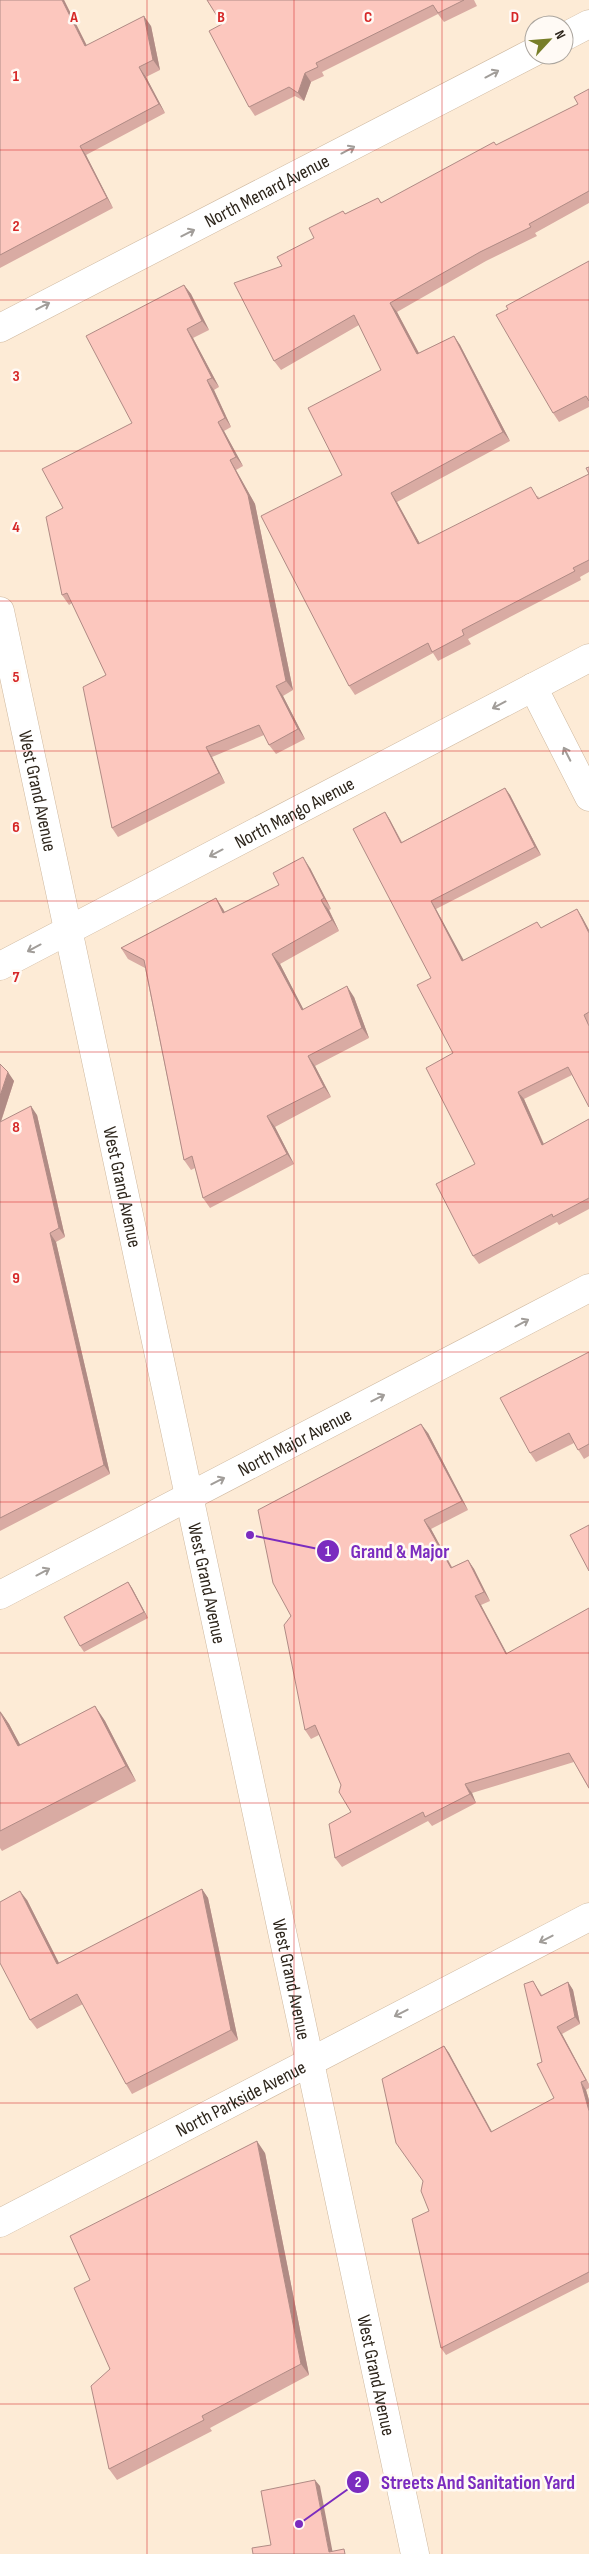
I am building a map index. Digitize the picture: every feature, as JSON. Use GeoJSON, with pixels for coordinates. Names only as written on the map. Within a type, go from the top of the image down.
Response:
{"type":"FeatureCollection","features":[{"type":"Feature","properties":{"kind":"street"},"geometry":{"type":"LineString","coordinates":[[574,32],[589,24]]}},
{"type":"Feature","properties":{"kind":"street","name":"North Menard Avenue"},"geometry":{"type":"LineString","coordinates":[[0,328],[524,57]]}},
{"type":"Feature","properties":{"kind":"street","name":"West Grand Avenue"},"geometry":{"type":"LineString","coordinates":[[0,611],[415,2554]]}},
{"type":"Feature","properties":{"kind":"street","name":"North Mango Avenue"},"geometry":{"type":"LineString","coordinates":[[0,966],[589,658]]}},
{"type":"Feature","properties":{"kind":"street"},"geometry":{"type":"LineString","coordinates":[[533,687],[589,797]]}},
{"type":"Feature","properties":{"kind":"street","name":"North Major Avenue"},"geometry":{"type":"LineString","coordinates":[[0,1595],[589,1288]]}},
{"type":"Feature","properties":{"kind":"street","name":"North Parkside Avenue"},"geometry":{"type":"LineString","coordinates":[[0,2223],[309,2060],[589,1917]]}},
{"type":"Feature","properties":{"kind":"building"},"geometry":{"type":"Polygon","coordinates":[[[0,0],[62,0],[85,46],[144,16],[153,60],[139,67],[159,104],[80,146],[107,198],[0,255],[0,0]]]}},
{"type":"Feature","properties":{"kind":"building"},"geometry":{"type":"Polygon","coordinates":[[[207,0],[464,0],[438,13],[433,5],[316,63],[318,67],[305,73],[298,93],[289,87],[249,107],[209,31],[222,24],[207,0]]]}},
{"type":"Feature","properties":{"kind":"building"},"geometry":{"type":"Polygon","coordinates":[[[589,89],[589,191],[529,224],[531,227],[480,252],[390,303],[417,354],[454,336],[503,432],[391,493],[418,544],[531,487],[538,499],[589,474],[589,560],[573,568],[575,571],[462,630],[464,635],[432,652],[428,643],[349,686],[261,516],[342,475],[308,408],[381,370],[354,315],[274,361],[234,283],[282,266],[277,257],[314,238],[309,228],[343,211],[345,214],[378,198],[381,203],[494,142],[496,145],[578,104],[574,97],[589,89]]]}},
{"type":"Feature","properties":{"kind":"building"},"geometry":{"type":"Polygon","coordinates":[[[589,261],[589,401],[586,396],[553,413],[496,315],[508,309],[506,306],[589,261]]]}},
{"type":"Feature","properties":{"kind":"building"},"geometry":{"type":"Polygon","coordinates":[[[184,285],[202,321],[187,329],[212,378],[207,380],[225,418],[218,422],[236,457],[230,460],[248,495],[286,681],[276,686],[298,729],[269,745],[259,725],[206,747],[219,773],[112,828],[83,687],[106,675],[67,593],[62,595],[46,517],[63,508],[42,469],[132,423],[86,336],[184,285]]]}},
{"type":"Feature","properties":{"kind":"building"},"geometry":{"type":"Polygon","coordinates":[[[505,788],[535,847],[431,901],[462,961],[537,922],[541,928],[577,909],[589,933],[589,1012],[584,1015],[589,1026],[589,1107],[568,1067],[518,1092],[542,1145],[589,1119],[589,1198],[553,1217],[552,1214],[473,1256],[436,1184],[475,1164],[426,1068],[453,1053],[417,985],[431,978],[353,829],[385,812],[401,843],[505,788]]]}},
{"type":"Feature","properties":{"kind":"building"},"geometry":{"type":"Polygon","coordinates":[[[303,857],[324,898],[321,900],[332,920],[272,954],[302,1010],[347,986],[362,1028],[308,1056],[324,1087],[267,1116],[287,1154],[203,1198],[192,1156],[184,1160],[144,960],[121,948],[216,898],[223,913],[279,885],[273,873],[303,857]]]}},
{"type":"Feature","properties":{"kind":"building"},"geometry":{"type":"Polygon","coordinates":[[[0,1064],[8,1072],[0,1096],[0,1064]]]}},
{"type":"Feature","properties":{"kind":"building"},"geometry":{"type":"Polygon","coordinates":[[[31,1106],[59,1228],[50,1233],[104,1465],[0,1518],[0,1122],[31,1106]]]}},
{"type":"Feature","properties":{"kind":"building"},"geometry":{"type":"Polygon","coordinates":[[[589,1352],[589,1444],[578,1450],[569,1433],[530,1453],[500,1398],[589,1352]]]}},
{"type":"Feature","properties":{"kind":"building"},"geometry":{"type":"Polygon","coordinates":[[[421,1424],[462,1501],[424,1520],[451,1568],[468,1560],[484,1592],[475,1596],[506,1654],[589,1608],[589,1788],[569,1753],[465,1784],[470,1794],[425,1817],[423,1812],[335,1858],[329,1824],[351,1812],[339,1792],[341,1785],[315,1725],[305,1730],[284,1625],[291,1616],[273,1583],[258,1510],[421,1424]]]}},
{"type":"Feature","properties":{"kind":"building"},"geometry":{"type":"Polygon","coordinates":[[[589,1525],[589,1571],[570,1535],[589,1525]]]}},
{"type":"Feature","properties":{"kind":"building"},"geometry":{"type":"Polygon","coordinates":[[[128,1582],[144,1612],[80,1646],[64,1617],[128,1582]]]}},
{"type":"Feature","properties":{"kind":"building"},"geometry":{"type":"Polygon","coordinates":[[[95,1706],[126,1766],[0,1831],[0,1712],[18,1746],[95,1706]]]}},
{"type":"Feature","properties":{"kind":"building"},"geometry":{"type":"Polygon","coordinates":[[[202,1889],[231,2030],[126,2084],[77,1994],[30,2020],[0,1963],[0,1902],[20,1891],[57,1964],[202,1889]]]}},
{"type":"Feature","properties":{"kind":"building"},"geometry":{"type":"Polygon","coordinates":[[[533,1981],[541,1996],[568,1982],[575,2017],[557,2027],[586,2080],[581,2082],[589,2111],[589,2272],[441,2348],[412,2219],[429,2211],[421,2191],[423,2181],[396,2143],[382,2079],[444,2046],[491,2132],[554,2098],[537,2064],[542,2062],[524,1984],[533,1981]]]}},
{"type":"Feature","properties":{"kind":"building"},"geometry":{"type":"Polygon","coordinates":[[[257,2141],[301,2364],[202,2416],[204,2420],[109,2469],[91,2386],[110,2369],[74,2288],[90,2280],[70,2236],[257,2141]]]}},
{"type":"Feature","properties":{"kind":"building"},"geometry":{"type":"Polygon","coordinates":[[[315,2480],[329,2552],[344,2549],[345,2554],[253,2554],[252,2548],[271,2545],[261,2491],[315,2480]]]}},
{"type":"Feature","properties":{"kind":"place","name":"Grand & Major"},"geometry":{"type":"Point","coordinates":[250,1535]}},
{"type":"Feature","properties":{"kind":"place","name":"Streets And Sanitation Yard"},"geometry":{"type":"Point","coordinates":[299,2524]}}]}
